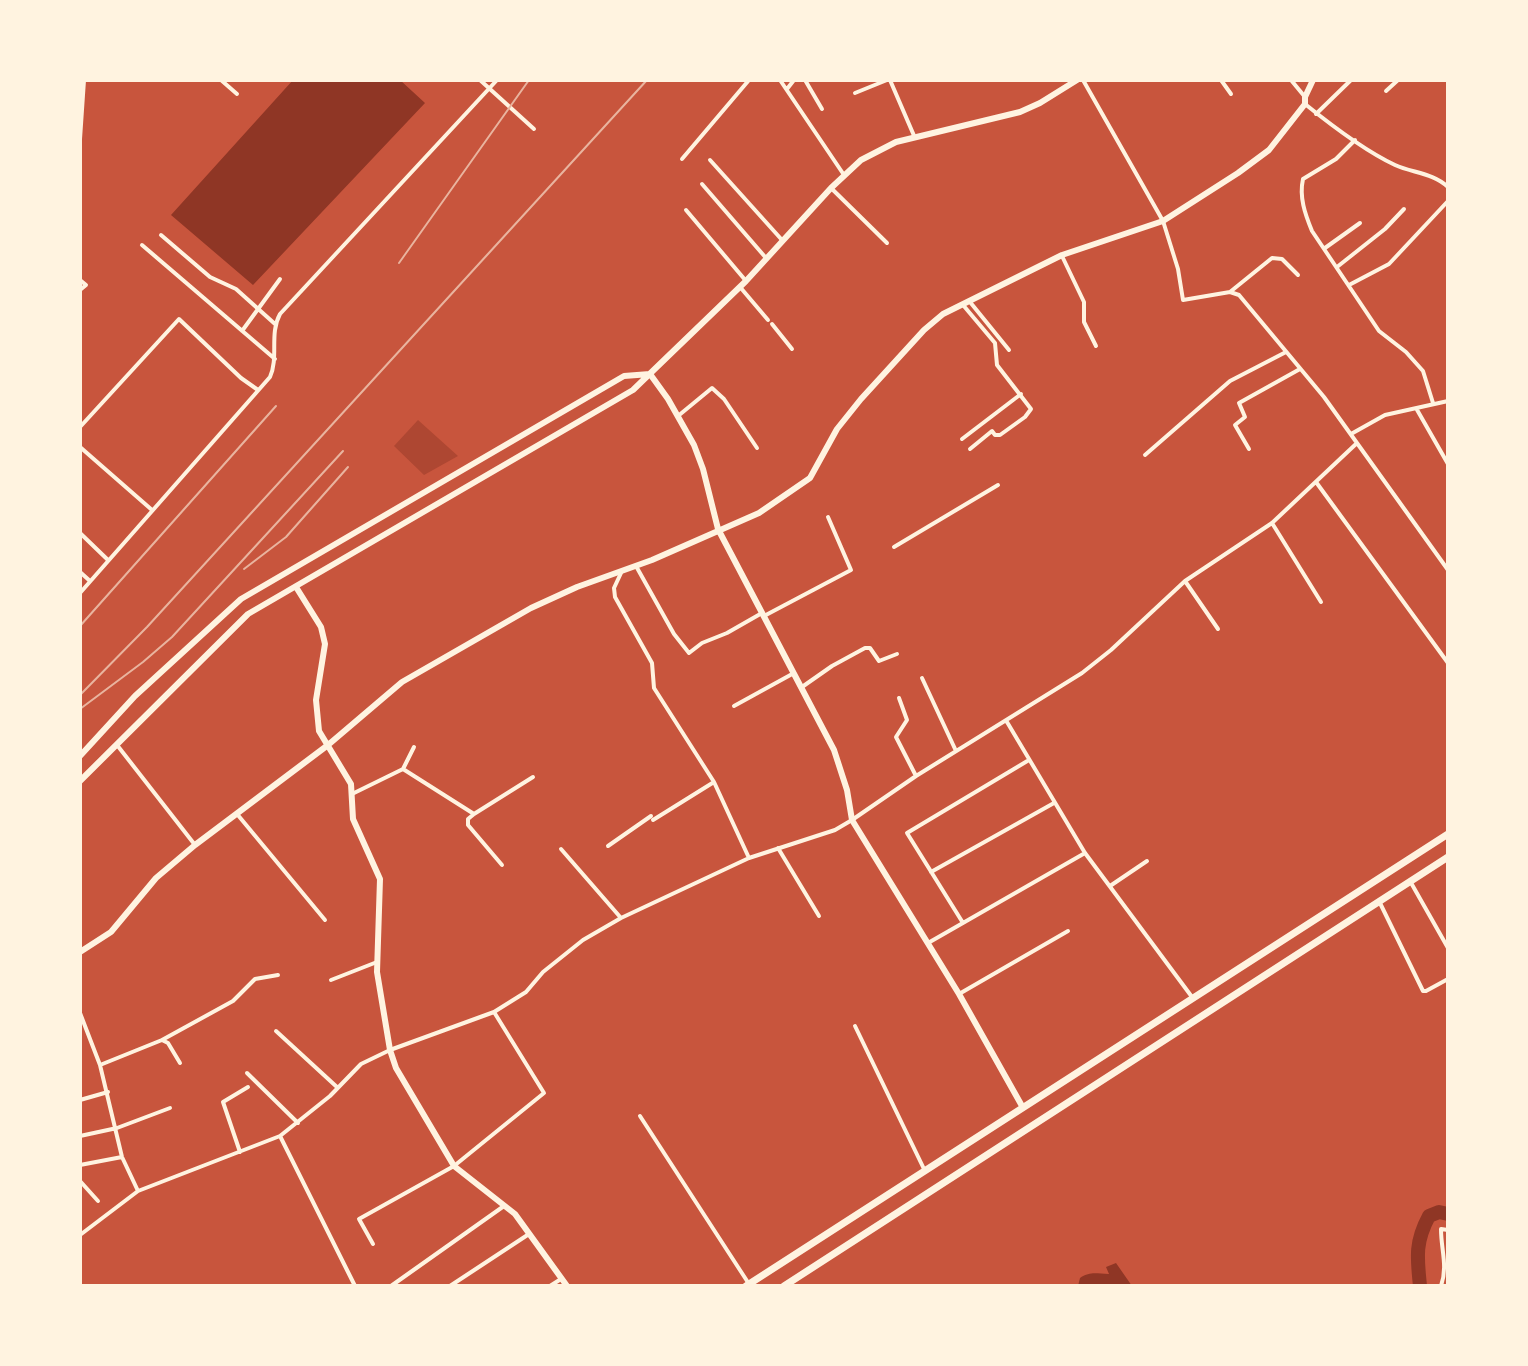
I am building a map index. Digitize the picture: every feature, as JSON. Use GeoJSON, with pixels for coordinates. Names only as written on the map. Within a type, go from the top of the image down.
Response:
{"type":"FeatureCollection","features":[{"type":"Feature","properties":{"kind":"highway"},"geometry":{"type":"LineString","coordinates":[[747,1285],[1448,834]]}},
{"type":"Feature","properties":{"kind":"highway"},"geometry":{"type":"LineString","coordinates":[[784,1286],[1448,857]]}},
{"type":"Feature","properties":{"kind":"street"},"geometry":{"type":"LineString","coordinates":[[80,139],[84,80]]}},
{"type":"Feature","properties":{"kind":"street"},"geometry":{"type":"LineString","coordinates":[[221,80],[237,94]]}},
{"type":"Feature","properties":{"kind":"street"},"geometry":{"type":"LineString","coordinates":[[480,80],[534,129]]}},
{"type":"Feature","properties":{"kind":"street"},"geometry":{"type":"LineString","coordinates":[[80,593],[270,377],[275,359],[275,324],[280,314],[497,80]]}},
{"type":"Feature","properties":{"kind":"street"},"geometry":{"type":"LineString","coordinates":[[682,159],[749,80]]}},
{"type":"Feature","properties":{"kind":"street"},"geometry":{"type":"LineString","coordinates":[[780,80],[844,175]]}},
{"type":"Feature","properties":{"kind":"street"},"geometry":{"type":"LineString","coordinates":[[787,89],[794,80]]}},
{"type":"Feature","properties":{"kind":"street"},"geometry":{"type":"LineString","coordinates":[[805,80],[822,109]]}},
{"type":"Feature","properties":{"kind":"street"},"geometry":{"type":"LineString","coordinates":[[855,93],[889,80],[915,138]]}},
{"type":"Feature","properties":{"kind":"street"},"geometry":{"type":"LineString","coordinates":[[80,781],[238,620],[633,390],[746,281],[831,188],[861,160],[881,149],[915,138],[1020,112],[1077,80]]}},
{"type":"Feature","properties":{"kind":"street"},"geometry":{"type":"LineString","coordinates":[[1083,80],[1163,221],[1178,269],[1183,300],[1230,292],[1239,295],[1351,434],[1448,570]]}},
{"type":"Feature","properties":{"kind":"street"},"geometry":{"type":"LineString","coordinates":[[1221,80],[1231,94]]}},
{"type":"Feature","properties":{"kind":"street"},"geometry":{"type":"LineString","coordinates":[[1291,80],[1316,114],[1395,165],[1432,176],[1448,187]]}},
{"type":"Feature","properties":{"kind":"street"},"geometry":{"type":"LineString","coordinates":[[80,952],[111,932],[156,878],[195,845],[328,745],[402,682],[508,619],[577,587],[636,566],[759,513],[810,478],[837,429],[861,399],[924,330],[943,314],[1062,255],[1163,221],[1269,150],[1305,100],[1313,80]]}},
{"type":"Feature","properties":{"kind":"street"},"geometry":{"type":"LineString","coordinates":[[1316,114],[1351,80]]}},
{"type":"Feature","properties":{"kind":"street"},"geometry":{"type":"LineString","coordinates":[[1386,91],[1398,80]]}},
{"type":"Feature","properties":{"kind":"street"},"geometry":{"type":"LineString","coordinates":[[1355,140],[1336,159],[1303,179],[1304,213],[1312,231],[1379,331],[1406,352],[1423,371],[1433,403]]}},
{"type":"Feature","properties":{"kind":"street"},"geometry":{"type":"LineString","coordinates":[[710,160],[782,240]]}},
{"type":"Feature","properties":{"kind":"street"},"geometry":{"type":"LineString","coordinates":[[702,184],[767,259]]}},
{"type":"Feature","properties":{"kind":"street"},"geometry":{"type":"LineString","coordinates":[[831,188],[887,243]]}},
{"type":"Feature","properties":{"kind":"street"},"geometry":{"type":"LineString","coordinates":[[1349,285],[1389,264],[1448,201]]}},
{"type":"Feature","properties":{"kind":"street"},"geometry":{"type":"LineString","coordinates":[[1337,267],[1385,229],[1404,209]]}},
{"type":"Feature","properties":{"kind":"street"},"geometry":{"type":"LineString","coordinates":[[686,210],[746,281]]}},
{"type":"Feature","properties":{"kind":"street"},"geometry":{"type":"LineString","coordinates":[[1325,248],[1360,223]]}},
{"type":"Feature","properties":{"kind":"street"},"geometry":{"type":"LineString","coordinates":[[161,235],[210,277],[236,289],[275,324]]}},
{"type":"Feature","properties":{"kind":"street"},"geometry":{"type":"LineString","coordinates":[[142,245],[275,359]]}},
{"type":"Feature","properties":{"kind":"street"},"geometry":{"type":"LineString","coordinates":[[1062,255],[1084,302],[1084,322],[1096,346]]}},
{"type":"Feature","properties":{"kind":"street"},"geometry":{"type":"LineString","coordinates":[[1230,292],[1272,258],[1282,259],[1298,275]]}},
{"type":"Feature","properties":{"kind":"street"},"geometry":{"type":"LineString","coordinates":[[242,331],[280,279]]}},
{"type":"Feature","properties":{"kind":"street"},"geometry":{"type":"LineString","coordinates":[[80,280],[86,285],[80,290]]}},
{"type":"Feature","properties":{"kind":"street"},"geometry":{"type":"LineString","coordinates":[[740,287],[768,320]]}},
{"type":"Feature","properties":{"kind":"street"},"geometry":{"type":"LineString","coordinates":[[970,302],[1009,350]]}},
{"type":"Feature","properties":{"kind":"street"},"geometry":{"type":"LineString","coordinates":[[963,305],[997,346],[997,365],[1031,409],[1000,435],[992,431],[970,449]]}},
{"type":"Feature","properties":{"kind":"street"},"geometry":{"type":"LineString","coordinates":[[80,427],[179,319],[241,378],[258,390]]}},
{"type":"Feature","properties":{"kind":"street"},"geometry":{"type":"LineString","coordinates":[[772,324],[792,349]]}},
{"type":"Feature","properties":{"kind":"street"},"geometry":{"type":"LineString","coordinates":[[1145,455],[1230,381],[1286,352]]}},
{"type":"Feature","properties":{"kind":"street"},"geometry":{"type":"LineString","coordinates":[[1249,449],[1235,425],[1245,415],[1239,403],[1300,369]]}},
{"type":"Feature","properties":{"kind":"street"},"geometry":{"type":"LineString","coordinates":[[650,374],[678,416],[703,469],[718,529],[802,687],[840,767],[852,820],[959,994],[1022,1106]]}},
{"type":"Feature","properties":{"kind":"street"},"geometry":{"type":"LineString","coordinates":[[80,756],[135,696],[230,608],[624,376],[650,374]]}},
{"type":"Feature","properties":{"kind":"street"},"geometry":{"type":"LineString","coordinates":[[678,416],[712,388],[724,399],[757,448]]}},
{"type":"Feature","properties":{"kind":"street"},"geometry":{"type":"LineString","coordinates":[[962,439],[1021,394]]}},
{"type":"Feature","properties":{"kind":"street"},"geometry":{"type":"LineString","coordinates":[[1351,434],[1385,415],[1448,401]]}},
{"type":"Feature","properties":{"kind":"street"},"geometry":{"type":"LineString","coordinates":[[1416,408],[1448,464]]}},
{"type":"Feature","properties":{"kind":"street"},"geometry":{"type":"LineString","coordinates":[[80,1235],[138,1191],[280,1136],[338,1088],[361,1064],[390,1050],[494,1012],[526,992],[543,972],[583,940],[621,918],[749,858],[835,830],[852,820],[916,776],[1082,673],[1185,581],[1272,523],[1357,443]]}},
{"type":"Feature","properties":{"kind":"street"},"geometry":{"type":"LineString","coordinates":[[80,447],[152,510]]}},
{"type":"Feature","properties":{"kind":"street"},"geometry":{"type":"LineString","coordinates":[[1316,482],[1448,663]]}},
{"type":"Feature","properties":{"kind":"street"},"geometry":{"type":"LineString","coordinates":[[894,547],[998,485]]}},
{"type":"Feature","properties":{"kind":"street"},"geometry":{"type":"LineString","coordinates":[[636,566],[674,634],[689,653],[702,643],[851,570],[828,517]]}},
{"type":"Feature","properties":{"kind":"street"},"geometry":{"type":"LineString","coordinates":[[1272,523],[1321,602]]}},
{"type":"Feature","properties":{"kind":"street"},"geometry":{"type":"LineString","coordinates":[[80,533],[108,560]]}},
{"type":"Feature","properties":{"kind":"street"},"geometry":{"type":"LineString","coordinates":[[622,569],[614,588],[615,597],[652,663],[654,688],[714,782],[749,858]]}},
{"type":"Feature","properties":{"kind":"street"},"geometry":{"type":"LineString","coordinates":[[80,572],[90,581]]}},
{"type":"Feature","properties":{"kind":"street"},"geometry":{"type":"LineString","coordinates":[[283,576],[296,587],[321,627],[325,644],[316,700],[319,731],[346,775],[352,794],[353,819],[380,879],[377,962],[390,1050],[406,1087],[454,1166],[506,1205],[567,1286]]}},
{"type":"Feature","properties":{"kind":"street"},"geometry":{"type":"LineString","coordinates":[[1185,581],[1218,629]]}},
{"type":"Feature","properties":{"kind":"street"},"geometry":{"type":"LineString","coordinates":[[802,687],[865,648],[870,648],[879,661],[897,654]]}},
{"type":"Feature","properties":{"kind":"street"},"geometry":{"type":"LineString","coordinates":[[734,706],[794,673]]}},
{"type":"Feature","properties":{"kind":"street"},"geometry":{"type":"LineString","coordinates":[[922,678],[956,751]]}},
{"type":"Feature","properties":{"kind":"street"},"geometry":{"type":"LineString","coordinates":[[135,696],[149,710]]}},
{"type":"Feature","properties":{"kind":"street"},"geometry":{"type":"LineString","coordinates":[[899,698],[907,720],[896,737],[916,776]]}},
{"type":"Feature","properties":{"kind":"street"},"geometry":{"type":"LineString","coordinates":[[1007,722],[1085,853],[1192,997]]}},
{"type":"Feature","properties":{"kind":"street"},"geometry":{"type":"LineString","coordinates":[[115,743],[195,845]]}},
{"type":"Feature","properties":{"kind":"street"},"geometry":{"type":"LineString","coordinates":[[352,794],[403,769],[414,747]]}},
{"type":"Feature","properties":{"kind":"street"},"geometry":{"type":"LineString","coordinates":[[963,923],[907,833],[1029,760]]}},
{"type":"Feature","properties":{"kind":"street"},"geometry":{"type":"LineString","coordinates":[[403,769],[474,814]]}},
{"type":"Feature","properties":{"kind":"street"},"geometry":{"type":"LineString","coordinates":[[502,865],[468,825],[468,819],[533,777]]}},
{"type":"Feature","properties":{"kind":"street"},"geometry":{"type":"LineString","coordinates":[[608,846],[714,782]]}},
{"type":"Feature","properties":{"kind":"street"},"geometry":{"type":"LineString","coordinates":[[931,872],[1054,803]]}},
{"type":"Feature","properties":{"kind":"street"},"geometry":{"type":"LineString","coordinates":[[237,814],[325,920]]}},
{"type":"Feature","properties":{"kind":"street"},"geometry":{"type":"LineString","coordinates":[[778,848],[819,916]]}},
{"type":"Feature","properties":{"kind":"street"},"geometry":{"type":"LineString","coordinates":[[561,849],[621,918]]}},
{"type":"Feature","properties":{"kind":"street"},"geometry":{"type":"LineString","coordinates":[[928,943],[1085,853]]}},
{"type":"Feature","properties":{"kind":"street"},"geometry":{"type":"LineString","coordinates":[[1110,886],[1147,861]]}},
{"type":"Feature","properties":{"kind":"street"},"geometry":{"type":"LineString","coordinates":[[1410,881],[1448,948]]}},
{"type":"Feature","properties":{"kind":"street"},"geometry":{"type":"LineString","coordinates":[[1379,901],[1423,991],[1448,979]]}},
{"type":"Feature","properties":{"kind":"street"},"geometry":{"type":"LineString","coordinates":[[959,994],[1068,931]]}},
{"type":"Feature","properties":{"kind":"street"},"geometry":{"type":"LineString","coordinates":[[331,980],[377,962]]}},
{"type":"Feature","properties":{"kind":"street"},"geometry":{"type":"LineString","coordinates":[[100,1065],[162,1040],[233,1001],[255,979],[278,975]]}},
{"type":"Feature","properties":{"kind":"street"},"geometry":{"type":"LineString","coordinates":[[373,1244],[359,1219],[454,1166],[544,1093],[494,1012]]}},
{"type":"Feature","properties":{"kind":"street"},"geometry":{"type":"LineString","coordinates":[[80,1013],[108,1092],[122,1157],[138,1191]]}},
{"type":"Feature","properties":{"kind":"street"},"geometry":{"type":"LineString","coordinates":[[855,1026],[924,1169]]}},
{"type":"Feature","properties":{"kind":"street"},"geometry":{"type":"LineString","coordinates":[[276,1031],[338,1088]]}},
{"type":"Feature","properties":{"kind":"street"},"geometry":{"type":"LineString","coordinates":[[162,1040],[168,1043],[180,1063]]}},
{"type":"Feature","properties":{"kind":"street"},"geometry":{"type":"LineString","coordinates":[[247,1073],[298,1123]]}},
{"type":"Feature","properties":{"kind":"street"},"geometry":{"type":"LineString","coordinates":[[240,1152],[223,1102],[248,1087]]}},
{"type":"Feature","properties":{"kind":"street"},"geometry":{"type":"LineString","coordinates":[[80,1100],[108,1092]]}},
{"type":"Feature","properties":{"kind":"street"},"geometry":{"type":"LineString","coordinates":[[80,1136],[117,1128],[170,1108]]}},
{"type":"Feature","properties":{"kind":"street"},"geometry":{"type":"LineString","coordinates":[[640,1116],[747,1285]]}},
{"type":"Feature","properties":{"kind":"street"},"geometry":{"type":"LineString","coordinates":[[280,1136],[355,1286]]}},
{"type":"Feature","properties":{"kind":"street"},"geometry":{"type":"LineString","coordinates":[[80,1165],[122,1157]]}},
{"type":"Feature","properties":{"kind":"street"},"geometry":{"type":"LineString","coordinates":[[80,1181],[98,1201]]}},
{"type":"Feature","properties":{"kind":"street"},"geometry":{"type":"LineString","coordinates":[[391,1286],[506,1205]]}},
{"type":"Feature","properties":{"kind":"street"},"geometry":{"type":"LineString","coordinates":[[1441,1286],[1447,1272],[1441,1250],[1441,1229],[1448,1230]]}},
{"type":"Feature","properties":{"kind":"street"},"geometry":{"type":"LineString","coordinates":[[450,1286],[529,1234]]}},
{"type":"Feature","properties":{"kind":"street"},"geometry":{"type":"LineString","coordinates":[[550,1286],[561,1279]]}},
{"type":"Feature","properties":{"kind":"shaded area"},"geometry":{"type":"Polygon","coordinates":[[[293,80],[400,80],[425,103],[253,285],[171,215],[293,80]]]}},
{"type":"Feature","properties":{"kind":"shaded area"},"geometry":{"type":"Polygon","coordinates":[[[418,420],[458,456],[424,475],[394,446],[418,420]]]}},
{"type":"Feature","properties":{"kind":"shaded area"},"geometry":{"type":"Polygon","coordinates":[[[1116,1263],[1132,1286],[1078,1286],[1080,1278],[1091,1274],[1109,1274],[1106,1267],[1116,1263]]]}},
{"type":"Feature","properties":{"kind":"waterway"},"geometry":{"type":"LineString","coordinates":[[1420,1286],[1418,1250],[1424,1225],[1429,1216],[1439,1212],[1448,1214]]}},
{"type":"Feature","properties":{"kind":"railway"},"geometry":{"type":"LineString","coordinates":[[399,263],[529,80]]}},
{"type":"Feature","properties":{"kind":"railway"},"geometry":{"type":"LineString","coordinates":[[80,695],[147,627],[647,80]]}},
{"type":"Feature","properties":{"kind":"railway"},"geometry":{"type":"LineString","coordinates":[[80,626],[276,406]]}},
{"type":"Feature","properties":{"kind":"railway"},"geometry":{"type":"LineString","coordinates":[[80,709],[172,637],[343,451]]}},
{"type":"Feature","properties":{"kind":"railway"},"geometry":{"type":"LineString","coordinates":[[244,569],[286,537],[348,467]]}}]}
